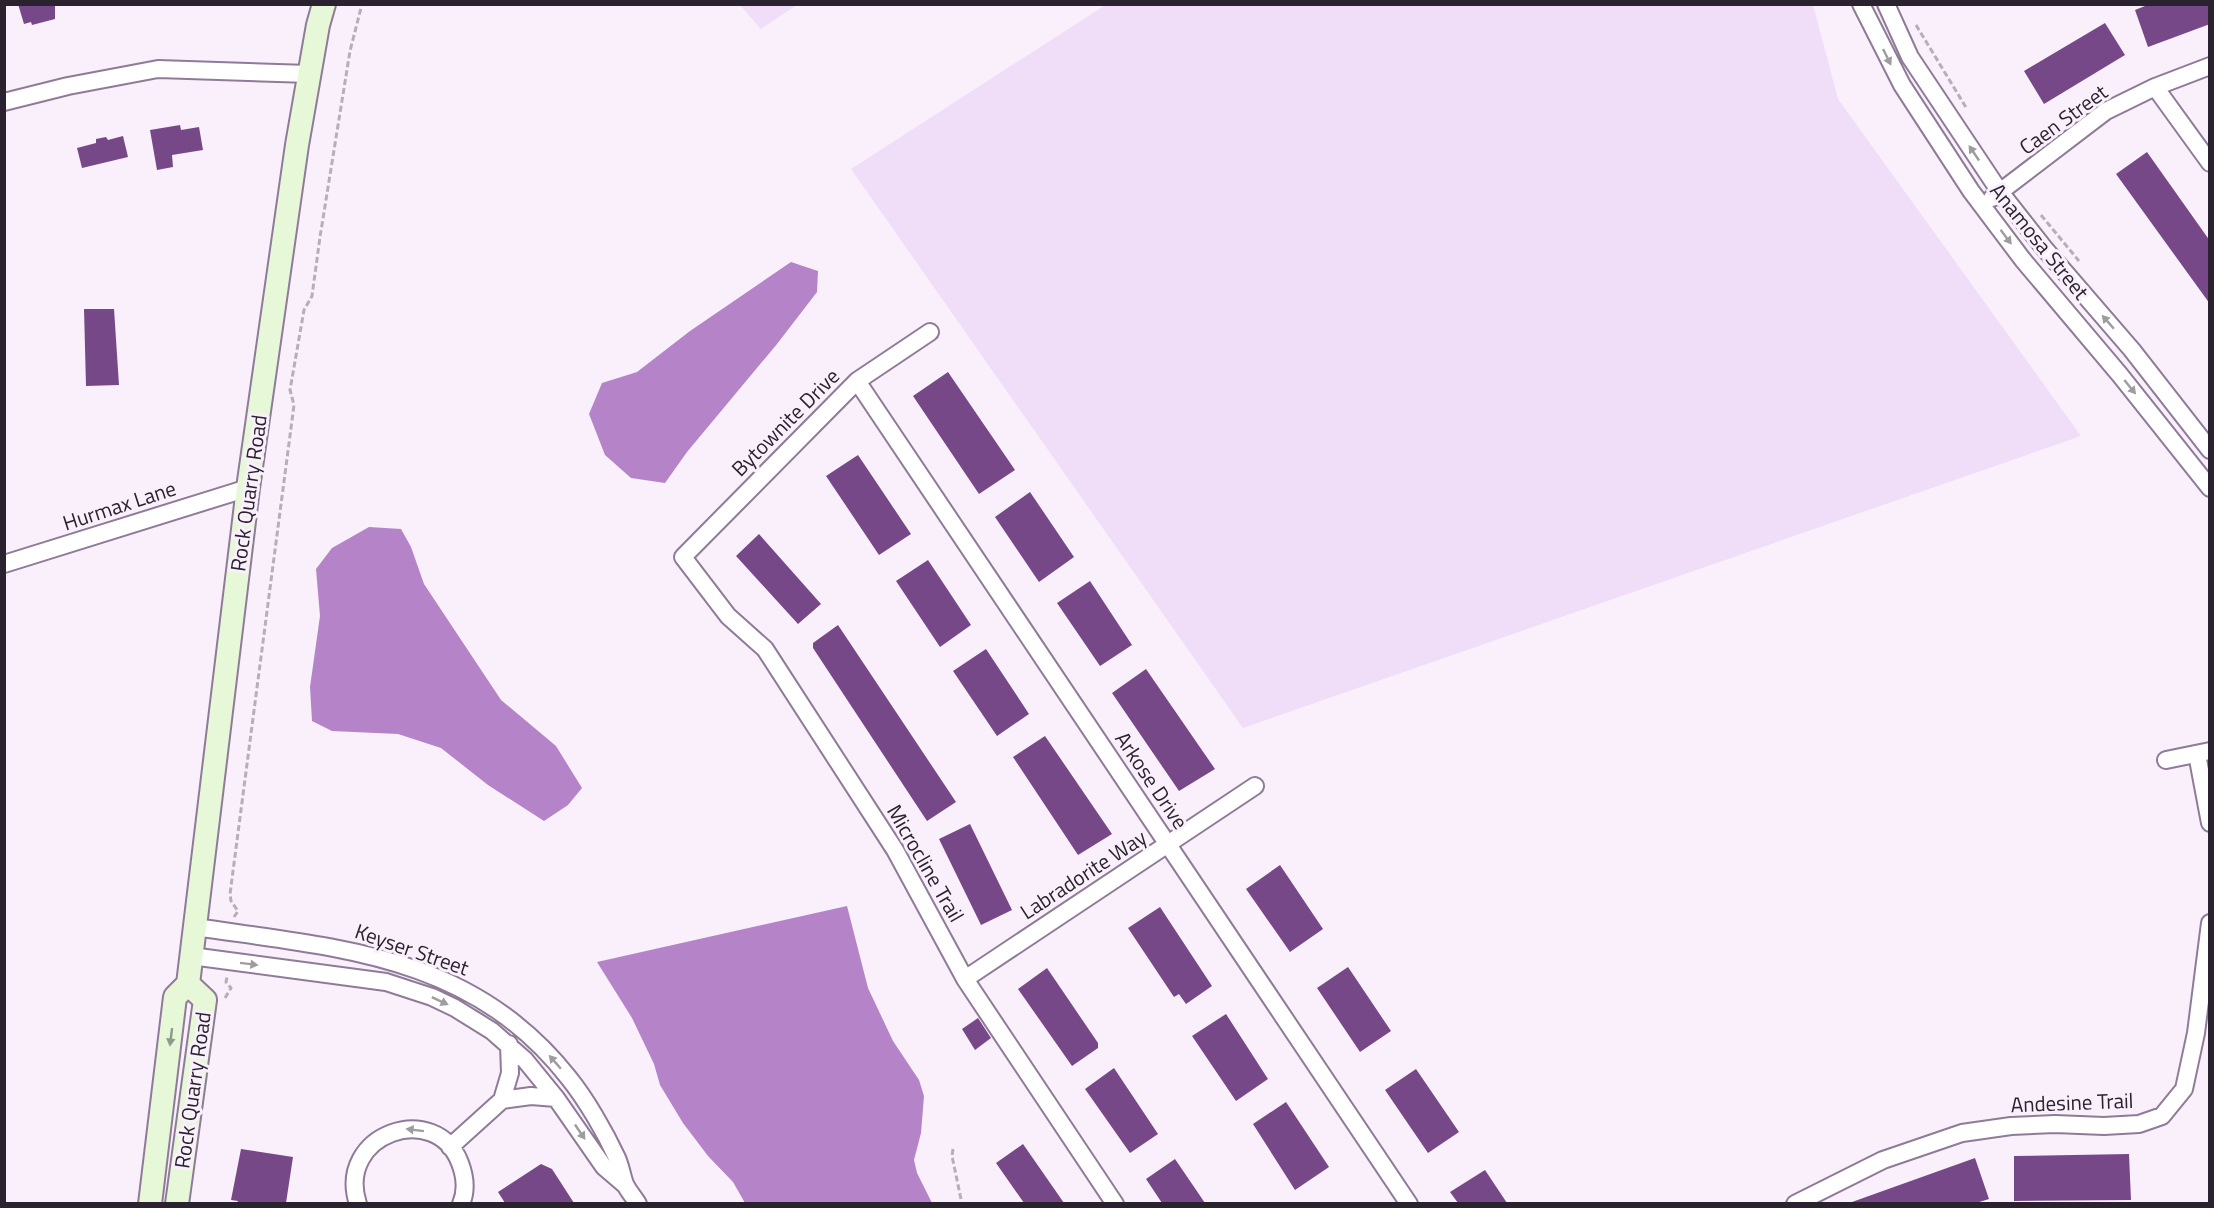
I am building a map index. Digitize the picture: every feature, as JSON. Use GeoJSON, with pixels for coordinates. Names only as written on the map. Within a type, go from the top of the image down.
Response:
{"type":"FeatureCollection","features":[{"type":"Feature","properties":{"kind":"main road","name":"Rock Quarry Road"},"geometry":{"type":"LineString","coordinates":[[150,1203],[175,997],[188,984],[248,488],[286,219],[309,74],[324,4]]}},
{"type":"Feature","properties":{"kind":"main road","name":"Rock Quarry Road"},"geometry":{"type":"LineString","coordinates":[[177,1203],[205,1000],[188,984]]}},
{"type":"Feature","properties":{"kind":"street","name":"Anamosa Street"},"geometry":{"type":"LineString","coordinates":[[1861,4],[1902,85],[1982,206],[2023,260],[2120,375],[2210,488]]}},
{"type":"Feature","properties":{"kind":"street","name":"Anamosa Street"},"geometry":{"type":"LineString","coordinates":[[1886,4],[1910,57],[2000,192],[2044,248],[2132,350],[2210,450]]}},
{"type":"Feature","properties":{"kind":"street","name":"Caen Street"},"geometry":{"type":"LineString","coordinates":[[1982,206],[2106,111],[2155,87],[2210,66]]}},
{"type":"Feature","properties":{"kind":"street"},"geometry":{"type":"LineString","coordinates":[[4,102],[68,86],[158,69],[309,74]]}},
{"type":"Feature","properties":{"kind":"street"},"geometry":{"type":"LineString","coordinates":[[2155,87],[2210,163]]}},
{"type":"Feature","properties":{"kind":"street","name":"Bytownite Drive"},"geometry":{"type":"LineString","coordinates":[[683,557],[857,381],[930,332]]}},
{"type":"Feature","properties":{"kind":"street","name":"Arkose Drive"},"geometry":{"type":"LineString","coordinates":[[857,381],[1408,1203]]}},
{"type":"Feature","properties":{"kind":"street","name":"Hurmax Lane"},"geometry":{"type":"LineString","coordinates":[[4,564],[248,488]]}},
{"type":"Feature","properties":{"kind":"street","name":"Microcline Trail"},"geometry":{"type":"LineString","coordinates":[[683,557],[728,616],[765,649],[896,850],[965,979],[1115,1203]]}},
{"type":"Feature","properties":{"kind":"street"},"geometry":{"type":"LineString","coordinates":[[2166,760],[2204,753],[2210,823]]}},
{"type":"Feature","properties":{"kind":"street","name":"Labradorite Way"},"geometry":{"type":"LineString","coordinates":[[965,979],[1255,786]]}},
{"type":"Feature","properties":{"kind":"street","name":"Andesine Trail"},"geometry":{"type":"LineString","coordinates":[[1795,1203],[1820,1198],[1883,1160],[1962,1133],[2044,1124],[2104,1126],[2139,1124],[2162,1116],[2184,1089],[2196,1033],[2210,923]]}},
{"type":"Feature","properties":{"kind":"street","name":"Keyser Street"},"geometry":{"type":"LineString","coordinates":[[195,927],[352,950],[436,977],[480,998],[517,1024],[568,1077],[580,1093],[617,1159],[626,1185],[638,1203]]}},
{"type":"Feature","properties":{"kind":"street","name":"Keyser Street"},"geometry":{"type":"LineString","coordinates":[[191,956],[347,976],[398,986],[432,997],[455,1008],[509,1044],[541,1078],[604,1167],[626,1185]]}},
{"type":"Feature","properties":{"kind":"street"},"geometry":{"type":"LineString","coordinates":[[450,1147],[502,1100],[510,1073],[509,1044]]}},
{"type":"Feature","properties":{"kind":"street"},"geometry":{"type":"LineString","coordinates":[[502,1100],[531,1096],[556,1098]]}},
{"type":"Feature","properties":{"kind":"street"},"geometry":{"type":"LineString","coordinates":[[358,1203],[354,1178],[358,1163],[366,1149],[378,1139],[392,1132],[407,1129],[423,1131],[438,1137],[450,1147],[458,1158],[463,1172],[465,1186],[461,1203]]}},
{"type":"Feature","properties":{"kind":"path"},"geometry":{"type":"LineString","coordinates":[[238,912],[231,901],[230,894],[294,405],[290,390],[304,310],[312,296],[350,51],[362,4]]}},
{"type":"Feature","properties":{"kind":"path"},"geometry":{"type":"LineString","coordinates":[[1914,22],[1967,109]]}},
{"type":"Feature","properties":{"kind":"path"},"geometry":{"type":"LineString","coordinates":[[952,1149],[962,1203]]}},
{"type":"Feature","properties":{"kind":"shaded area"},"geometry":{"type":"Polygon","coordinates":[[[1107,4],[1813,5],[1838,99],[2081,436],[1243,728],[851,169],[1107,4]]]}},
{"type":"Feature","properties":{"kind":"shaded area"},"geometry":{"type":"Polygon","coordinates":[[[740,5],[797,5],[761,29],[740,5]]]}},
{"type":"Feature","properties":{"kind":"shaded area"},"geometry":{"type":"Polygon","coordinates":[[[791,262],[818,271],[817,292],[687,452],[665,483],[631,478],[605,455],[589,414],[602,383],[637,372],[690,331],[791,262]]]}},
{"type":"Feature","properties":{"kind":"shaded area"},"geometry":{"type":"Polygon","coordinates":[[[369,527],[401,529],[411,547],[424,584],[501,700],[556,746],[582,788],[568,805],[544,821],[488,785],[441,748],[398,734],[332,731],[312,721],[310,687],[320,616],[316,569],[332,548],[369,527]]]}},
{"type":"Feature","properties":{"kind":"shaded area"},"geometry":{"type":"Polygon","coordinates":[[[847,906],[868,988],[893,1041],[919,1080],[924,1096],[921,1133],[914,1160],[917,1173],[932,1203],[745,1203],[733,1182],[708,1156],[683,1123],[660,1085],[654,1064],[632,1018],[597,962],[847,906]]]}},
{"type":"Feature","properties":{"kind":"building"},"geometry":{"type":"Polygon","coordinates":[[[18,4],[55,4],[55,19],[32,25],[31,22],[24,24],[18,4]]]}},
{"type":"Feature","properties":{"kind":"building"},"geometry":{"type":"Polygon","coordinates":[[[2150,4],[2210,4],[2210,24],[2148,47],[2135,10],[2150,4]]]}},
{"type":"Feature","properties":{"kind":"building"},"geometry":{"type":"Polygon","coordinates":[[[2105,23],[2125,55],[2044,104],[2024,71],[2105,23]]]}},
{"type":"Feature","properties":{"kind":"building"},"geometry":{"type":"Polygon","coordinates":[[[180,125],[181,130],[199,127],[203,150],[172,155],[173,167],[157,170],[150,130],[180,125]]]}},
{"type":"Feature","properties":{"kind":"building"},"geometry":{"type":"Polygon","coordinates":[[[123,136],[128,157],[82,168],[77,148],[96,143],[96,139],[106,137],[108,140],[123,136]]]}},
{"type":"Feature","properties":{"kind":"building"},"geometry":{"type":"Polygon","coordinates":[[[2147,152],[2210,241],[2210,304],[2116,174],[2147,152]]]}},
{"type":"Feature","properties":{"kind":"building"},"geometry":{"type":"Polygon","coordinates":[[[84,309],[114,309],[119,385],[86,386],[84,309]]]}},
{"type":"Feature","properties":{"kind":"building"},"geometry":{"type":"Polygon","coordinates":[[[948,372],[1015,470],[979,494],[913,396],[948,372]]]}},
{"type":"Feature","properties":{"kind":"building"},"geometry":{"type":"Polygon","coordinates":[[[858,455],[911,534],[879,555],[826,476],[858,455]]]}},
{"type":"Feature","properties":{"kind":"building"},"geometry":{"type":"Polygon","coordinates":[[[1030,492],[1074,557],[1039,582],[995,517],[1030,492]]]}},
{"type":"Feature","properties":{"kind":"building"},"geometry":{"type":"Polygon","coordinates":[[[759,534],[821,604],[798,624],[736,556],[759,534]]]}},
{"type":"Feature","properties":{"kind":"building"},"geometry":{"type":"Polygon","coordinates":[[[928,560],[971,625],[940,647],[896,581],[928,560]]]}},
{"type":"Feature","properties":{"kind":"building"},"geometry":{"type":"Polygon","coordinates":[[[1090,581],[1132,645],[1100,666],[1057,603],[1090,581]]]}},
{"type":"Feature","properties":{"kind":"building"},"geometry":{"type":"Polygon","coordinates":[[[838,625],[956,802],[927,821],[813,648],[813,643],[838,625]]]}},
{"type":"Feature","properties":{"kind":"building"},"geometry":{"type":"Polygon","coordinates":[[[986,649],[1029,714],[997,736],[953,671],[986,649]]]}},
{"type":"Feature","properties":{"kind":"building"},"geometry":{"type":"Polygon","coordinates":[[[1146,669],[1215,769],[1179,791],[1112,693],[1146,669]]]}},
{"type":"Feature","properties":{"kind":"building"},"geometry":{"type":"Polygon","coordinates":[[[1045,736],[1112,834],[1078,855],[1013,757],[1045,736]]]}},
{"type":"Feature","properties":{"kind":"building"},"geometry":{"type":"Polygon","coordinates":[[[970,824],[1012,910],[981,925],[939,839],[970,824]]]}},
{"type":"Feature","properties":{"kind":"building"},"geometry":{"type":"Polygon","coordinates":[[[1280,865],[1323,929],[1290,952],[1246,889],[1280,865]]]}},
{"type":"Feature","properties":{"kind":"building"},"geometry":{"type":"Polygon","coordinates":[[[1160,907],[1212,986],[1186,1004],[1179,994],[1174,997],[1128,928],[1160,907]]]}},
{"type":"Feature","properties":{"kind":"building"},"geometry":{"type":"Polygon","coordinates":[[[1348,967],[1391,1031],[1360,1052],[1317,988],[1348,967]]]}},
{"type":"Feature","properties":{"kind":"building"},"geometry":{"type":"Polygon","coordinates":[[[1047,968],[1098,1043],[1098,1048],[1072,1066],[1018,989],[1047,968]]]}},
{"type":"Feature","properties":{"kind":"building"},"geometry":{"type":"Polygon","coordinates":[[[1226,1014],[1268,1079],[1236,1101],[1192,1036],[1226,1014]]]}},
{"type":"Feature","properties":{"kind":"building"},"geometry":{"type":"Polygon","coordinates":[[[978,1018],[991,1038],[975,1050],[962,1029],[978,1018]]]}},
{"type":"Feature","properties":{"kind":"building"},"geometry":{"type":"Polygon","coordinates":[[[1114,1068],[1158,1134],[1130,1153],[1085,1089],[1114,1068]]]}},
{"type":"Feature","properties":{"kind":"building"},"geometry":{"type":"Polygon","coordinates":[[[1416,1069],[1459,1132],[1428,1153],[1385,1090],[1416,1069]]]}},
{"type":"Feature","properties":{"kind":"building"},"geometry":{"type":"Polygon","coordinates":[[[1286,1102],[1329,1167],[1295,1190],[1253,1124],[1286,1102]]]}},
{"type":"Feature","properties":{"kind":"building"},"geometry":{"type":"Polygon","coordinates":[[[1023,1144],[1064,1203],[1024,1203],[996,1163],[1023,1144]]]}},
{"type":"Feature","properties":{"kind":"building"},"geometry":{"type":"Polygon","coordinates":[[[241,1149],[293,1157],[286,1203],[237,1203],[238,1201],[231,1200],[241,1149]]]}},
{"type":"Feature","properties":{"kind":"building"},"geometry":{"type":"Polygon","coordinates":[[[2129,1154],[2131,1200],[2014,1201],[2014,1156],[2129,1154]]]}},
{"type":"Feature","properties":{"kind":"building"},"geometry":{"type":"Polygon","coordinates":[[[1975,1158],[1989,1199],[1976,1203],[1852,1203],[1852,1202],[1975,1158]]]}},
{"type":"Feature","properties":{"kind":"building"},"geometry":{"type":"Polygon","coordinates":[[[1175,1159],[1205,1203],[1162,1203],[1146,1179],[1175,1159]]]}},
{"type":"Feature","properties":{"kind":"building"},"geometry":{"type":"Polygon","coordinates":[[[541,1164],[552,1169],[574,1203],[505,1203],[498,1192],[541,1164]]]}},
{"type":"Feature","properties":{"kind":"building"},"geometry":{"type":"Polygon","coordinates":[[[1485,1170],[1507,1203],[1458,1203],[1450,1192],[1485,1170]]]}}]}
